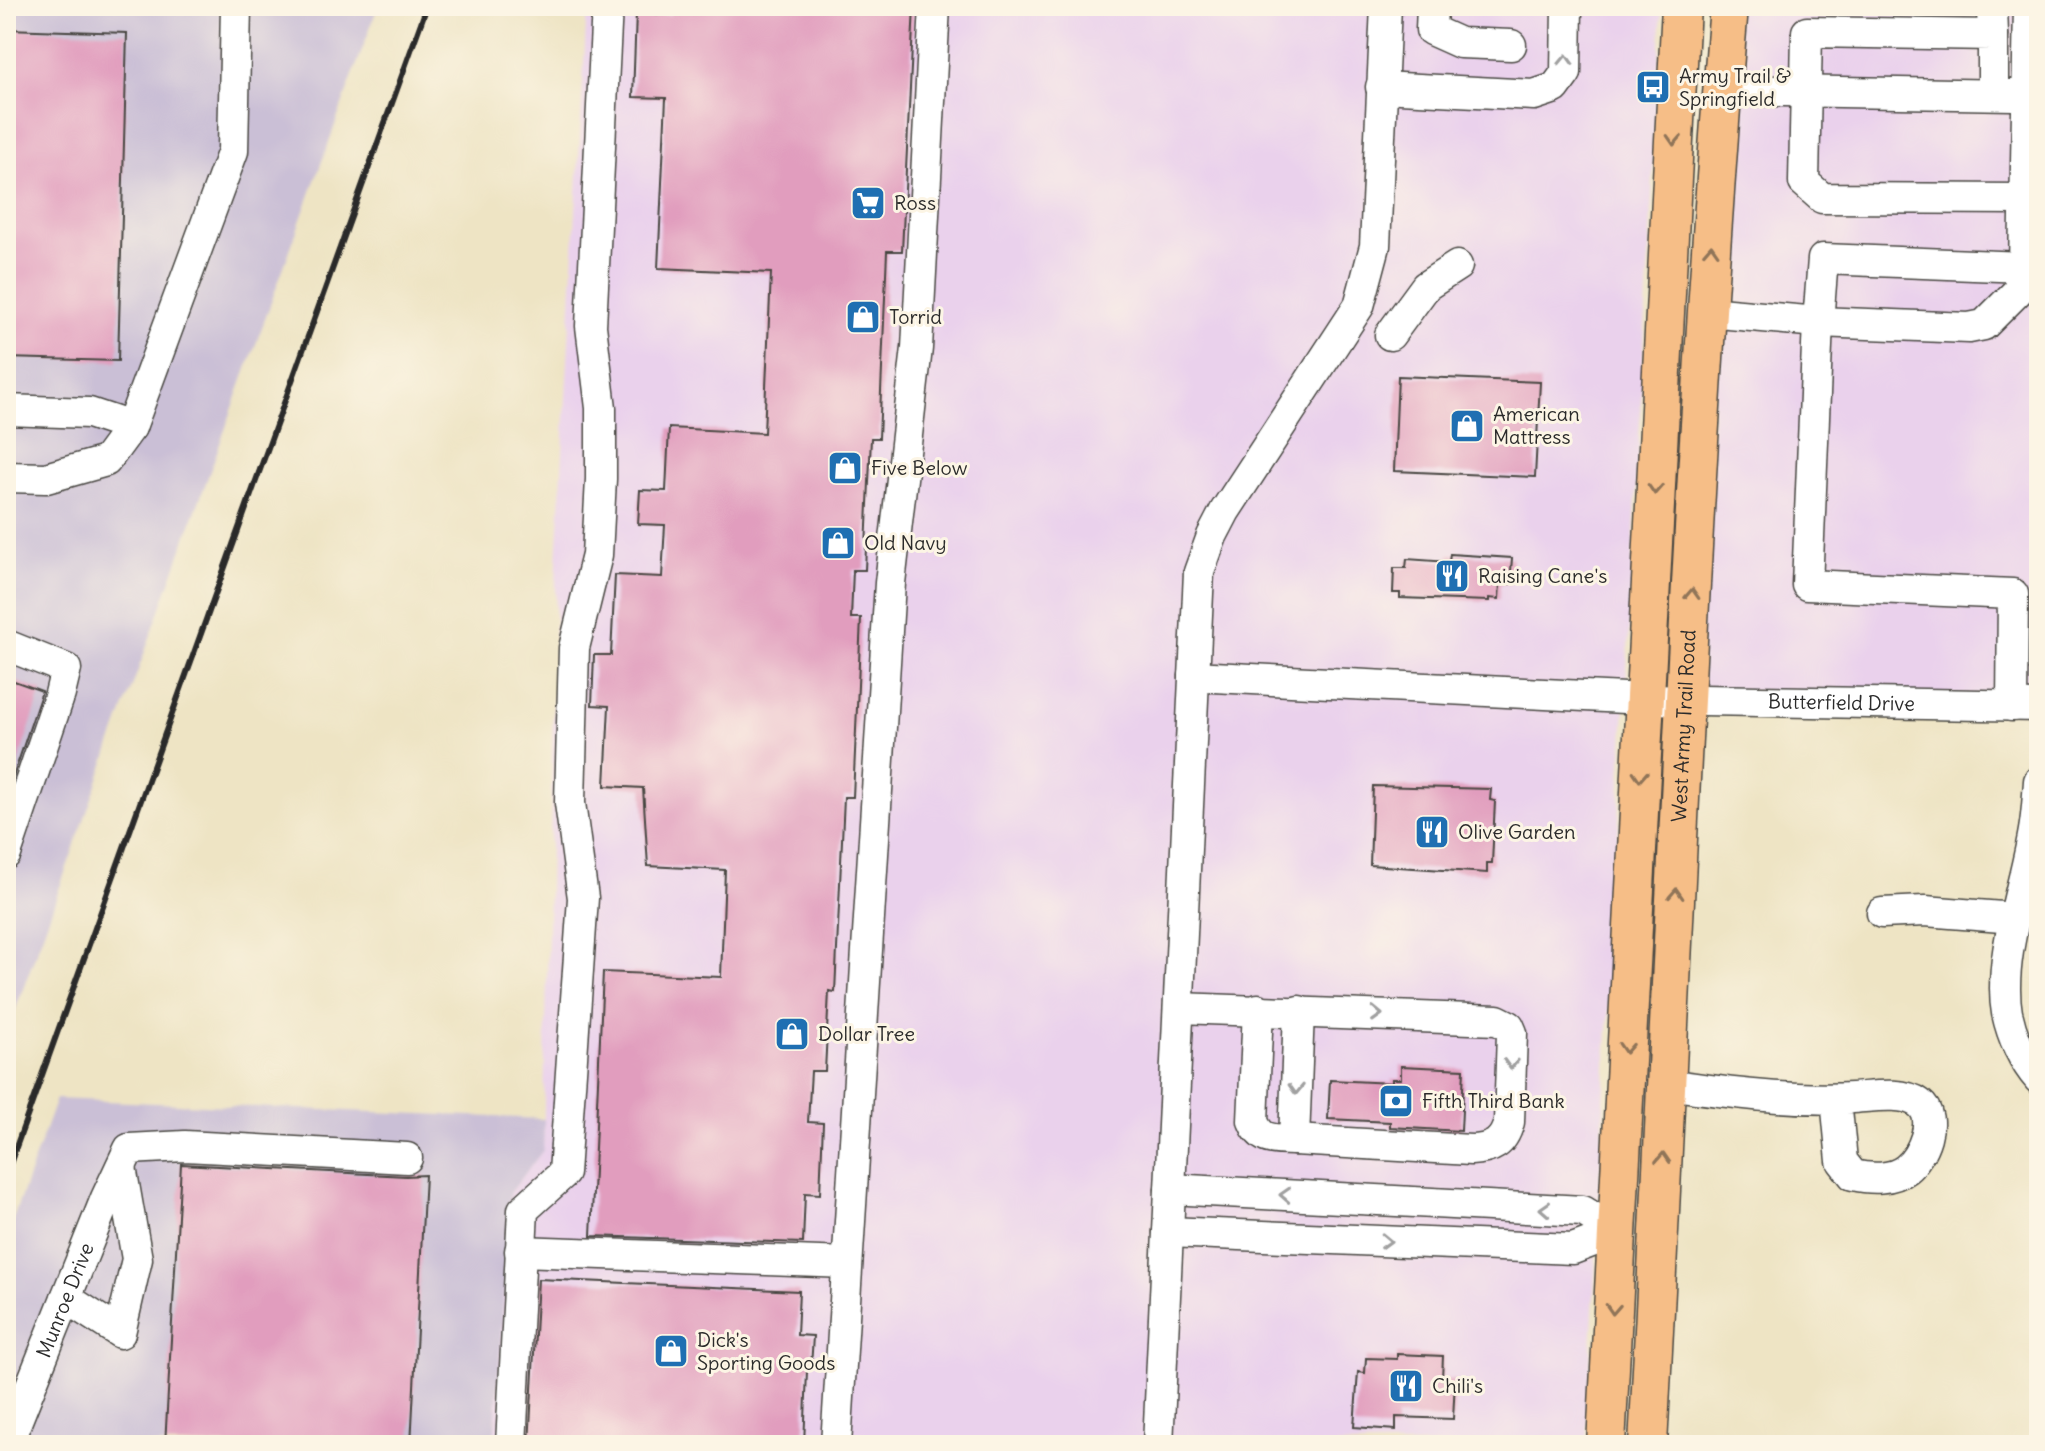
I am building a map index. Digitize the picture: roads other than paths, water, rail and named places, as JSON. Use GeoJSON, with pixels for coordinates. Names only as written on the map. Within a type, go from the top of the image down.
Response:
{"type":"FeatureCollection","features":[{"type":"Feature","properties":{"kind":"main road"},"geometry":{"type":"LineString","coordinates":[[1606,1445],[1681,6]]}},
{"type":"Feature","properties":{"kind":"main road","name":"West Army Trail Road"},"geometry":{"type":"LineString","coordinates":[[1648,1445],[1685,700],[1707,312],[1729,6]]}},
{"type":"Feature","properties":{"kind":"main road"},"geometry":{"type":"LineString","coordinates":[[1617,1232],[1659,1236]]}},
{"type":"Feature","properties":{"kind":"street"},"geometry":{"type":"LineString","coordinates":[[6,477],[46,478],[106,461],[131,427],[233,151],[236,6]]}},
{"type":"Feature","properties":{"kind":"street"},"geometry":{"type":"LineString","coordinates":[[511,1445],[523,1210],[564,1173],[583,898],[570,803],[574,648],[597,555],[601,479],[601,408],[591,326],[607,6]]}},
{"type":"Feature","properties":{"kind":"street"},"geometry":{"type":"LineString","coordinates":[[836,1445],[890,583],[917,348],[935,6]]}},
{"type":"Feature","properties":{"kind":"street"},"geometry":{"type":"LineString","coordinates":[[1158,1445],[1199,572],[1212,536],[1359,306],[1375,246],[1386,6]]}},
{"type":"Feature","properties":{"kind":"street"},"geometry":{"type":"LineString","coordinates":[[1432,6],[1431,30],[1460,43],[1511,45]]}},
{"type":"Feature","properties":{"kind":"street"},"geometry":{"type":"LineString","coordinates":[[1381,87],[1534,95],[1555,88],[1566,73],[1567,6]]}},
{"type":"Feature","properties":{"kind":"street"},"geometry":{"type":"LineString","coordinates":[[1707,312],[1818,322],[1969,328],[1984,325],[2018,291],[2024,267],[2029,6]]}},
{"type":"Feature","properties":{"kind":"street"},"geometry":{"type":"LineString","coordinates":[[1993,94],[1983,21],[1807,19],[1804,182],[1822,198],[2024,199]]}},
{"type":"Feature","properties":{"kind":"street"},"geometry":{"type":"LineString","coordinates":[[1722,90],[2027,95]]}},
{"type":"Feature","properties":{"kind":"street"},"geometry":{"type":"LineString","coordinates":[[2024,267],[1823,259],[1807,585],[2013,594],[2025,706]]}},
{"type":"Feature","properties":{"kind":"street"},"geometry":{"type":"LineString","coordinates":[[1390,335],[1426,286],[1457,266]]}},
{"type":"Feature","properties":{"kind":"street"},"geometry":{"type":"LineString","coordinates":[[6,410],[89,413],[131,427]]}},
{"type":"Feature","properties":{"kind":"street"},"geometry":{"type":"LineString","coordinates":[[6,645],[66,669],[6,854]]}},
{"type":"Feature","properties":{"kind":"street","name":"Butterfield Drive"},"geometry":{"type":"LineString","coordinates":[[1194,676],[1644,699],[2025,706]]}},
{"type":"Feature","properties":{"kind":"street"},"geometry":{"type":"LineString","coordinates":[[2039,781],[2035,824],[2009,955],[2007,1012],[2017,1044],[2039,1079]]}},
{"type":"Feature","properties":{"kind":"street"},"geometry":{"type":"LineString","coordinates":[[1882,913],[1925,911],[2015,918]]}},
{"type":"Feature","properties":{"kind":"street"},"geometry":{"type":"LineString","coordinates":[[1179,1008],[1258,1009],[1497,1020],[1509,1026],[1512,1033],[1506,1133],[1490,1149],[1265,1139],[1253,1121],[1258,1009]]}},
{"type":"Feature","properties":{"kind":"street"},"geometry":{"type":"LineString","coordinates":[[1294,1140],[1299,1011]]}},
{"type":"Feature","properties":{"kind":"street"},"geometry":{"type":"LineString","coordinates":[[1667,1084],[1779,1098],[1836,1099]]}},
{"type":"Feature","properties":{"kind":"street"},"geometry":{"type":"LineString","coordinates":[[66,1298],[120,1333],[137,1259],[121,1167],[129,1149],[185,1146],[407,1158]]}},
{"type":"Feature","properties":{"kind":"street","name":"Munroe Drive"},"geometry":{"type":"LineString","coordinates":[[7,1445],[121,1167]]}},
{"type":"Feature","properties":{"kind":"street"},"geometry":{"type":"LineString","coordinates":[[1170,1189],[1583,1211],[1617,1232]]}},
{"type":"Feature","properties":{"kind":"street"},"geometry":{"type":"LineString","coordinates":[[1168,1232],[1573,1249],[1617,1232]]}},
{"type":"Feature","properties":{"kind":"street"},"geometry":{"type":"LineString","coordinates":[[520,1251],[847,1263]]}},
{"type":"Feature","properties":{"kind":"railway"},"geometry":{"type":"LineString","coordinates":[[6,1175],[427,6]]}},
{"type":"Feature","properties":{"kind":"place","name":"Army Trail & Springfield"},"geometry":{"type":"Point","coordinates":[1653,87]}},
{"type":"Feature","properties":{"kind":"place","name":"Ross"},"geometry":{"type":"Point","coordinates":[868,203]}},
{"type":"Feature","properties":{"kind":"place","name":"Torrid"},"geometry":{"type":"Point","coordinates":[863,317]}},
{"type":"Feature","properties":{"kind":"place","name":"American Mattress"},"geometry":{"type":"Point","coordinates":[1467,426]}},
{"type":"Feature","properties":{"kind":"place","name":"Five Below"},"geometry":{"type":"Point","coordinates":[845,468]}},
{"type":"Feature","properties":{"kind":"place","name":"Old Navy"},"geometry":{"type":"Point","coordinates":[838,543]}},
{"type":"Feature","properties":{"kind":"place","name":"Raising Cane's"},"geometry":{"type":"Point","coordinates":[1452,576]}},
{"type":"Feature","properties":{"kind":"place","name":"Olive Garden"},"geometry":{"type":"Point","coordinates":[1432,832]}},
{"type":"Feature","properties":{"kind":"place","name":"Dollar Tree"},"geometry":{"type":"Point","coordinates":[792,1034]}},
{"type":"Feature","properties":{"kind":"place","name":"Fifth Third Bank"},"geometry":{"type":"Point","coordinates":[1396,1101]}},
{"type":"Feature","properties":{"kind":"place","name":"Dick's Sporting Goods"},"geometry":{"type":"Point","coordinates":[671,1351]}},
{"type":"Feature","properties":{"kind":"place","name":"Chili's"},"geometry":{"type":"Point","coordinates":[1406,1386]}}]}
